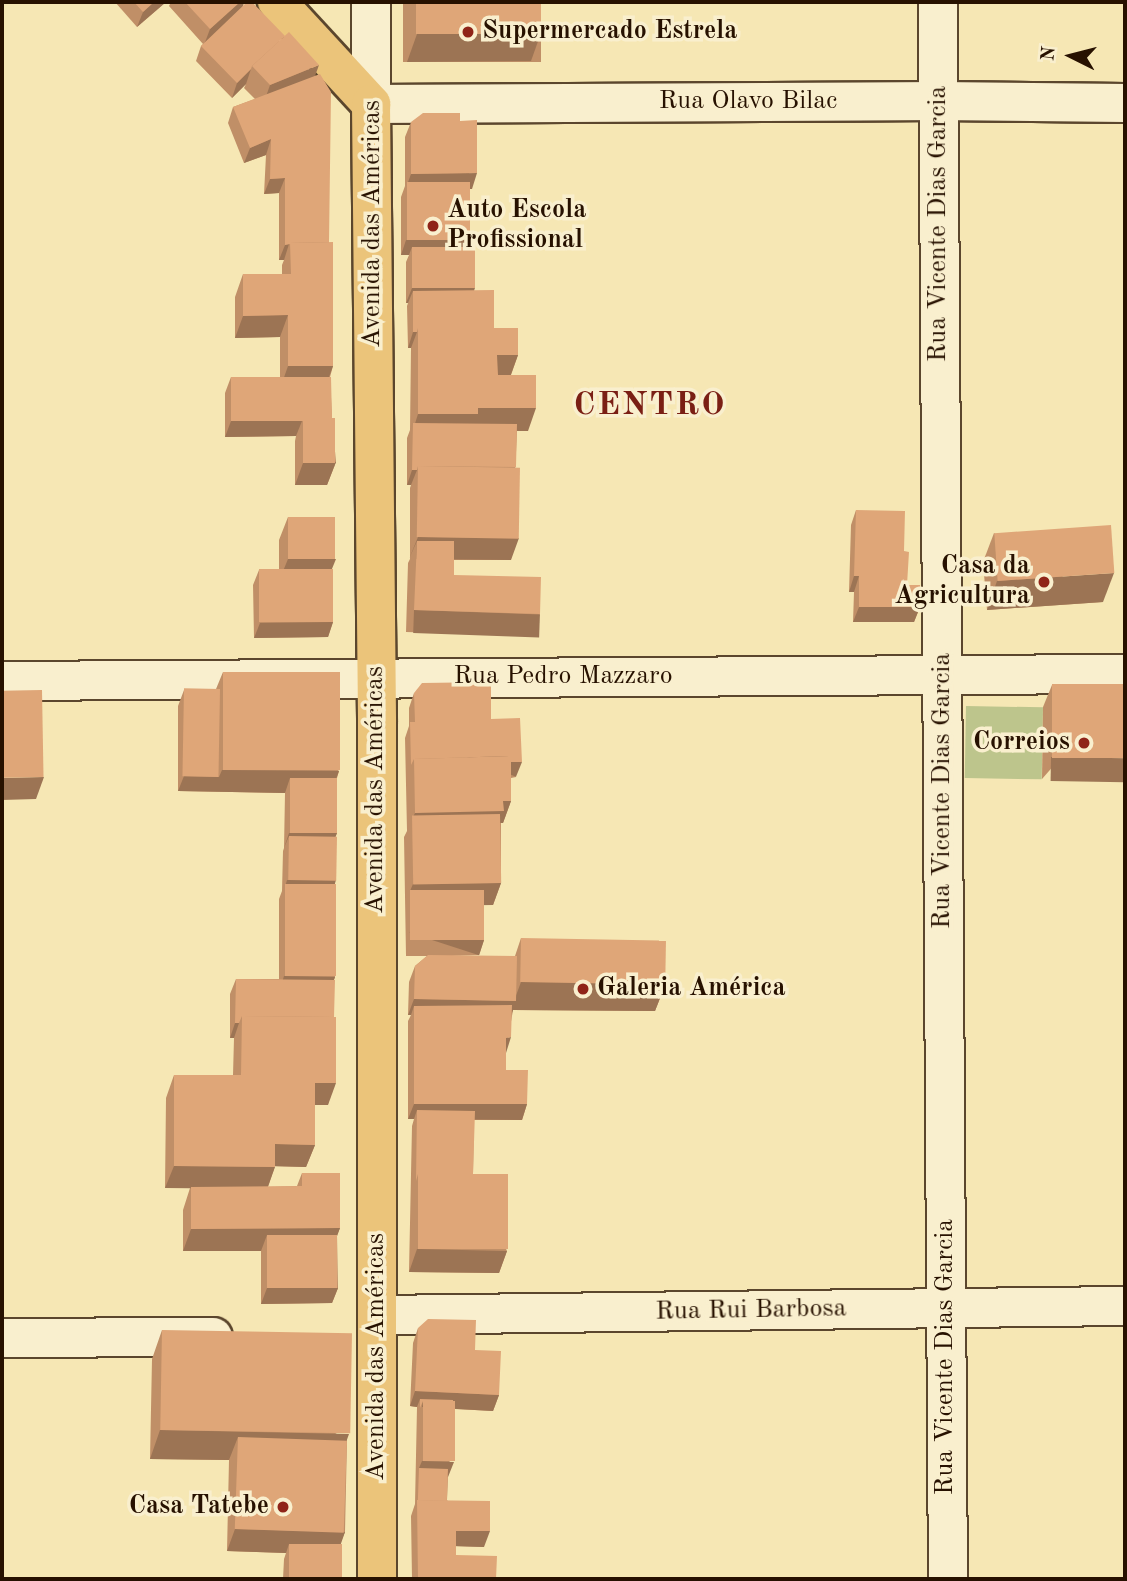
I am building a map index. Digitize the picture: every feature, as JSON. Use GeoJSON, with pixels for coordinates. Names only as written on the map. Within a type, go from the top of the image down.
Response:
{"type":"FeatureCollection","features":[{"type":"Feature","properties":{"kind":"main road"},"geometry":{"type":"LineString","coordinates":[[277,2],[371,104]]}},
{"type":"Feature","properties":{"kind":"main road","name":"Avenida das Américas"},"geometry":{"type":"LineString","coordinates":[[371,104],[376,679],[377,1579]]}},
{"type":"Feature","properties":{"kind":"street","name":"Avenida das Américas"},"geometry":{"type":"LineString","coordinates":[[371,2],[371,104]]}},
{"type":"Feature","properties":{"kind":"street","name":"Rua Vicente Dias Garcia"},"geometry":{"type":"LineString","coordinates":[[938,2],[948,1579]]}},
{"type":"Feature","properties":{"kind":"street","name":"Rua Olavo Bilac"},"geometry":{"type":"LineString","coordinates":[[371,104],[939,101],[1125,103]]}},
{"type":"Feature","properties":{"kind":"street","name":"Rua Pedro Mazzaro"},"geometry":{"type":"LineString","coordinates":[[2,681],[1125,674]]}},
{"type":"Feature","properties":{"kind":"street","name":"Rua Rui Barbosa"},"geometry":{"type":"LineString","coordinates":[[339,1337],[377,1326],[945,1308],[1125,1306]]}},
{"type":"Feature","properties":{"kind":"street"},"geometry":{"type":"LineString","coordinates":[[2,1338],[249,1337]]}},
{"type":"Feature","properties":{"kind":"green space"},"geometry":{"type":"Polygon","coordinates":[[[966,706],[1043,707],[1042,779],[965,778],[966,706]]]}},
{"type":"Feature","properties":{"kind":"building"},"geometry":{"type":"Polygon","coordinates":[[[134,2],[154,2],[143,12],[134,2]]]}},
{"type":"Feature","properties":{"kind":"building"},"geometry":{"type":"Polygon","coordinates":[[[185,2],[240,2],[210,29],[185,2]]]}},
{"type":"Feature","properties":{"kind":"building"},"geometry":{"type":"Polygon","coordinates":[[[247,2],[252,2],[285,36],[237,83],[201,46],[247,2]]]}},
{"type":"Feature","properties":{"kind":"building"},"geometry":{"type":"Polygon","coordinates":[[[416,2],[541,2],[541,34],[416,34],[416,2]]]}},
{"type":"Feature","properties":{"kind":"building"},"geometry":{"type":"Polygon","coordinates":[[[289,32],[319,65],[270,85],[252,66],[289,32]]]}},
{"type":"Feature","properties":{"kind":"building"},"geometry":{"type":"Polygon","coordinates":[[[320,74],[331,92],[329,242],[285,245],[285,178],[270,179],[271,139],[250,148],[233,107],[320,74]]]}},
{"type":"Feature","properties":{"kind":"building"},"geometry":{"type":"Polygon","coordinates":[[[423,113],[460,113],[460,121],[477,120],[477,173],[411,174],[411,122],[423,113]]]}},
{"type":"Feature","properties":{"kind":"building","name":"Auto Escola Profissional"},"geometry":{"type":"Polygon","coordinates":[[[407,182],[470,182],[470,240],[407,240],[407,182]]]}},
{"type":"Feature","properties":{"kind":"building"},"geometry":{"type":"Polygon","coordinates":[[[333,242],[333,366],[288,366],[288,315],[243,316],[243,274],[291,274],[290,243],[333,242]]]}},
{"type":"Feature","properties":{"kind":"building"},"geometry":{"type":"Polygon","coordinates":[[[412,247],[475,247],[475,288],[412,288],[412,247]]]}},
{"type":"Feature","properties":{"kind":"building"},"geometry":{"type":"Polygon","coordinates":[[[494,290],[494,328],[418,328],[417,332],[413,332],[413,291],[494,290]]]}},
{"type":"Feature","properties":{"kind":"building"},"geometry":{"type":"Polygon","coordinates":[[[418,328],[518,328],[518,355],[497,355],[498,375],[536,375],[536,408],[478,408],[478,414],[418,414],[418,328]]]}},
{"type":"Feature","properties":{"kind":"building"},"geometry":{"type":"Polygon","coordinates":[[[231,377],[331,377],[332,418],[303,418],[303,421],[231,421],[231,377]]]}},
{"type":"Feature","properties":{"kind":"building"},"geometry":{"type":"Polygon","coordinates":[[[303,418],[335,418],[335,463],[303,463],[303,418]]]}},
{"type":"Feature","properties":{"kind":"building"},"geometry":{"type":"Polygon","coordinates":[[[413,423],[517,424],[516,467],[418,466],[417,470],[412,470],[413,423]]]}},
{"type":"Feature","properties":{"kind":"building"},"geometry":{"type":"Polygon","coordinates":[[[418,466],[520,468],[519,539],[417,537],[418,466]]]}},
{"type":"Feature","properties":{"kind":"building"},"geometry":{"type":"Polygon","coordinates":[[[856,510],[905,511],[904,551],[909,552],[907,585],[920,585],[920,607],[859,607],[859,576],[854,576],[856,510]]]}},
{"type":"Feature","properties":{"kind":"building"},"geometry":{"type":"Polygon","coordinates":[[[288,517],[335,517],[335,559],[288,559],[288,517]]]}},
{"type":"Feature","properties":{"kind":"building"},"geometry":{"type":"Polygon","coordinates":[[[1111,525],[1114,573],[998,581],[994,533],[1111,525]]]}},
{"type":"Feature","properties":{"kind":"building"},"geometry":{"type":"Polygon","coordinates":[[[417,541],[454,541],[454,575],[541,577],[540,614],[414,610],[417,541]]]}},
{"type":"Feature","properties":{"kind":"building"},"geometry":{"type":"Polygon","coordinates":[[[259,569],[333,569],[333,622],[259,622],[259,569]]]}},
{"type":"Feature","properties":{"kind":"building"},"geometry":{"type":"Polygon","coordinates":[[[223,672],[340,672],[340,770],[223,770],[223,672]]]}},
{"type":"Feature","properties":{"kind":"building"},"geometry":{"type":"Polygon","coordinates":[[[491,682],[491,719],[520,718],[522,762],[511,762],[511,756],[414,759],[411,765],[410,722],[415,722],[414,693],[422,683],[491,682]]]}},
{"type":"Feature","properties":{"kind":"building","name":"Correios"},"geometry":{"type":"Polygon","coordinates":[[[1052,684],[1125,684],[1125,758],[1052,758],[1052,684]]]}},
{"type":"Feature","properties":{"kind":"building"},"geometry":{"type":"Polygon","coordinates":[[[184,688],[220,689],[218,777],[182,776],[184,688]]]}},
{"type":"Feature","properties":{"kind":"building"},"geometry":{"type":"Polygon","coordinates":[[[42,690],[44,777],[4,778],[2,691],[42,690]]]}},
{"type":"Feature","properties":{"kind":"building"},"geometry":{"type":"Polygon","coordinates":[[[511,756],[511,801],[503,801],[504,811],[415,813],[414,759],[511,756]]]}},
{"type":"Feature","properties":{"kind":"building"},"geometry":{"type":"Polygon","coordinates":[[[290,778],[337,778],[337,833],[290,833],[290,778]]]}},
{"type":"Feature","properties":{"kind":"building"},"geometry":{"type":"Polygon","coordinates":[[[500,814],[501,883],[413,885],[412,816],[500,814]]]}},
{"type":"Feature","properties":{"kind":"building"},"geometry":{"type":"Polygon","coordinates":[[[289,836],[337,837],[336,881],[288,880],[289,836]]]}},
{"type":"Feature","properties":{"kind":"building"},"geometry":{"type":"Polygon","coordinates":[[[285,884],[336,884],[336,976],[285,976],[285,884]]]}},
{"type":"Feature","properties":{"kind":"building"},"geometry":{"type":"Polygon","coordinates":[[[410,890],[484,890],[484,940],[410,940],[410,890]]]}},
{"type":"Feature","properties":{"kind":"building"},"geometry":{"type":"Polygon","coordinates":[[[521,938],[666,941],[665,985],[520,982],[521,938]]]}},
{"type":"Feature","properties":{"kind":"building"},"geometry":{"type":"Polygon","coordinates":[[[428,955],[517,956],[516,1001],[414,999],[415,966],[428,955]]]}},
{"type":"Feature","properties":{"kind":"building"},"geometry":{"type":"Polygon","coordinates":[[[236,979],[335,980],[334,1017],[242,1016],[239,1023],[235,1023],[236,979]]]}},
{"type":"Feature","properties":{"kind":"building"},"geometry":{"type":"Polygon","coordinates":[[[512,1005],[511,1037],[506,1038],[506,1070],[528,1070],[527,1104],[414,1104],[414,1006],[512,1005]]]}},
{"type":"Feature","properties":{"kind":"building"},"geometry":{"type":"Polygon","coordinates":[[[242,1016],[336,1017],[336,1083],[315,1083],[315,1145],[275,1144],[275,1167],[174,1166],[174,1075],[241,1075],[242,1016]]]}},
{"type":"Feature","properties":{"kind":"building"},"geometry":{"type":"Polygon","coordinates":[[[417,1110],[475,1111],[473,1174],[418,1174],[416,1181],[417,1110]]]}},
{"type":"Feature","properties":{"kind":"building"},"geometry":{"type":"Polygon","coordinates":[[[302,1173],[340,1173],[340,1228],[191,1229],[191,1187],[302,1186],[302,1173]]]}},
{"type":"Feature","properties":{"kind":"building"},"geometry":{"type":"Polygon","coordinates":[[[418,1174],[508,1174],[508,1249],[418,1249],[418,1174]]]}},
{"type":"Feature","properties":{"kind":"building"},"geometry":{"type":"Polygon","coordinates":[[[267,1235],[337,1235],[337,1288],[267,1288],[267,1235]]]}},
{"type":"Feature","properties":{"kind":"building"},"geometry":{"type":"Polygon","coordinates":[[[428,1319],[476,1320],[475,1350],[501,1351],[499,1395],[415,1391],[418,1328],[428,1319]]]}},
{"type":"Feature","properties":{"kind":"building"},"geometry":{"type":"Polygon","coordinates":[[[162,1330],[352,1333],[350,1433],[160,1430],[162,1330]]]}},
{"type":"Feature","properties":{"kind":"building"},"geometry":{"type":"Polygon","coordinates":[[[420,1399],[453,1401],[423,1401],[420,1408],[420,1399]]]}},
{"type":"Feature","properties":{"kind":"building"},"geometry":{"type":"Polygon","coordinates":[[[423,1401],[455,1401],[455,1461],[423,1461],[423,1401]]]}},
{"type":"Feature","properties":{"kind":"building","name":"Casa Tatebe"},"geometry":{"type":"Polygon","coordinates":[[[238,1437],[347,1441],[344,1533],[235,1529],[238,1437]]]}},
{"type":"Feature","properties":{"kind":"building"},"geometry":{"type":"Polygon","coordinates":[[[419,1468],[448,1469],[447,1501],[418,1500],[419,1468]]]}},
{"type":"Feature","properties":{"kind":"building"},"geometry":{"type":"Polygon","coordinates":[[[417,1500],[490,1501],[490,1531],[456,1531],[456,1555],[497,1556],[496,1579],[418,1579],[417,1500]]]}},
{"type":"Feature","properties":{"kind":"building"},"geometry":{"type":"Polygon","coordinates":[[[289,1544],[342,1544],[342,1579],[289,1579],[289,1544]]]}},
{"type":"Feature","properties":{"kind":"place","name":"Supermercado Estrela"},"geometry":{"type":"Point","coordinates":[468,32]}},
{"type":"Feature","properties":{"kind":"place","name":"Auto Escola Profissional"},"geometry":{"type":"Point","coordinates":[433,226]}},
{"type":"Feature","properties":{"kind":"place","name":"Casa da Agricultura"},"geometry":{"type":"Point","coordinates":[1044,582]}},
{"type":"Feature","properties":{"kind":"place","name":"Correios"},"geometry":{"type":"Point","coordinates":[1084,743]}},
{"type":"Feature","properties":{"kind":"place","name":"Galeria América"},"geometry":{"type":"Point","coordinates":[583,989]}},
{"type":"Feature","properties":{"kind":"place","name":"Casa Tatebe"},"geometry":{"type":"Point","coordinates":[283,1507]}},
{"type":"Feature","properties":{"kind":"district","name":"CENTRO"},"geometry":{"type":"Point","coordinates":[650,406]}}]}
